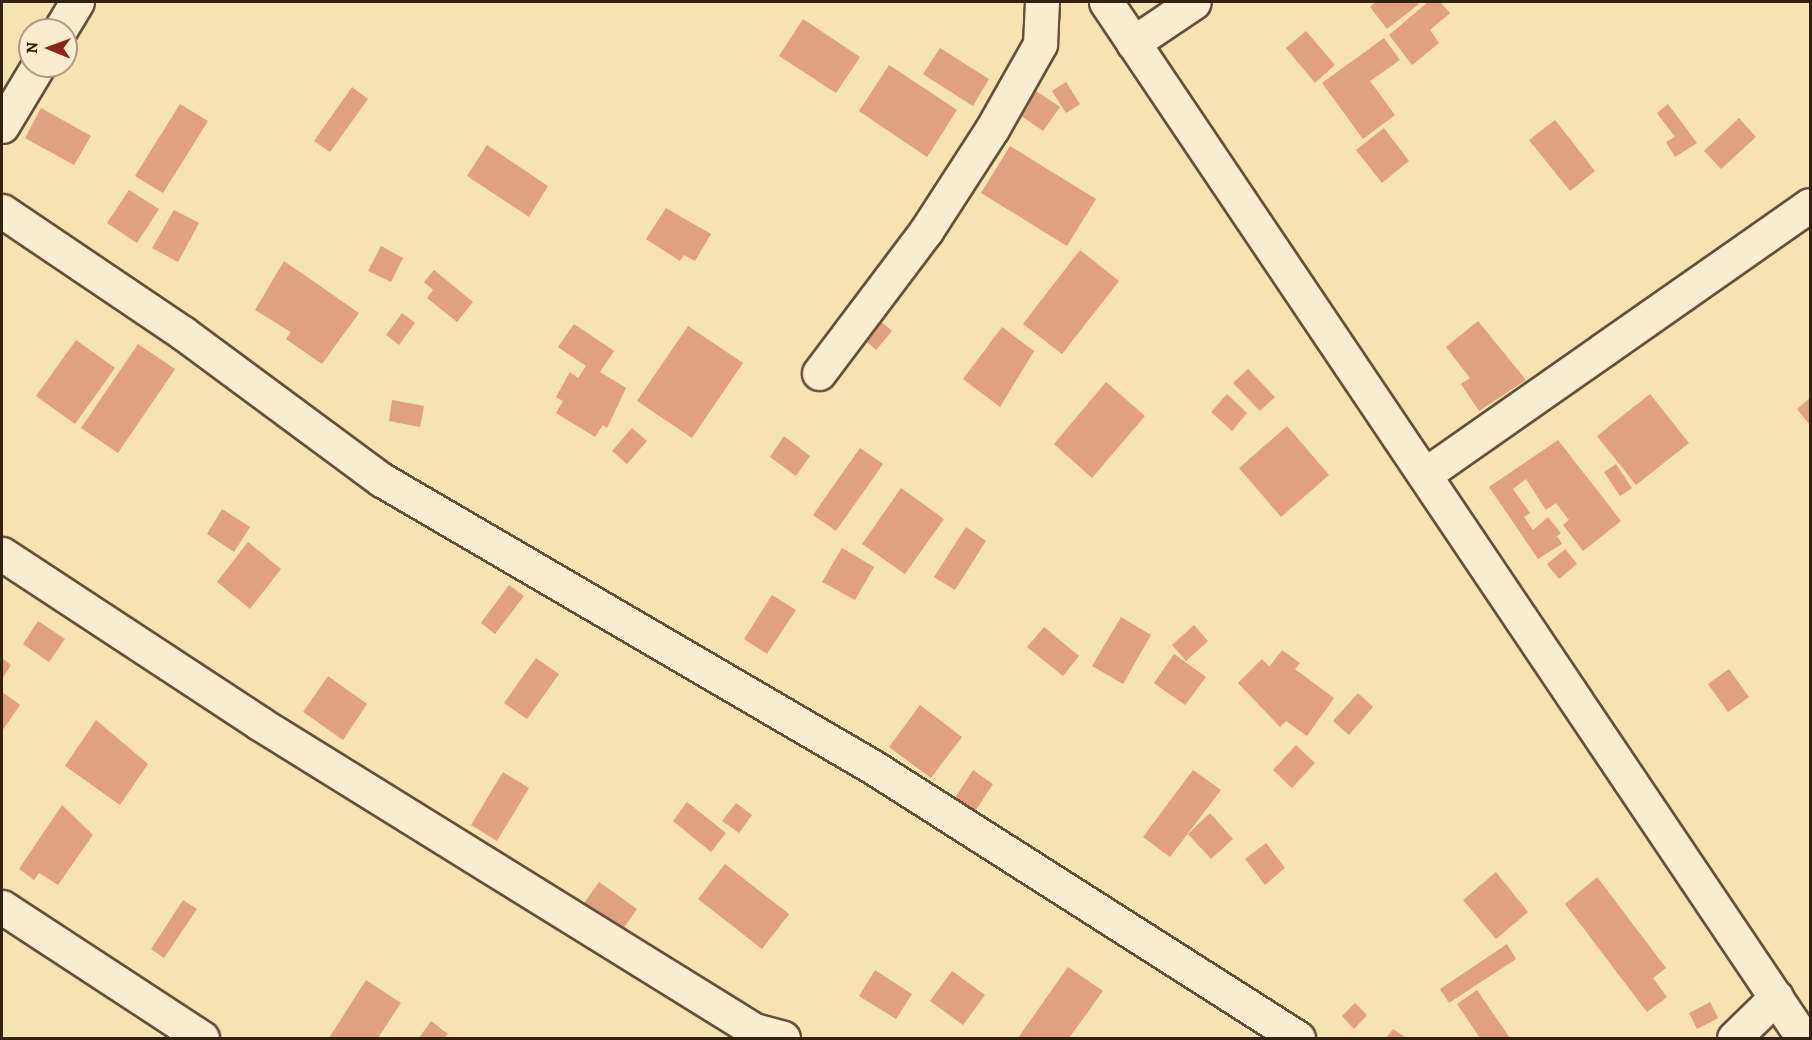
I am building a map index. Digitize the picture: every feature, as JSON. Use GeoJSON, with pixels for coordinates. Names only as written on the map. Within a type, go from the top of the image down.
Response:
{"type":"FeatureCollection","features":[{"type":"Feature","properties":{"kind":"street"},"geometry":{"type":"LineString","coordinates":[[67,18],[77,2]]}},
{"type":"Feature","properties":{"kind":"street"},"geometry":{"type":"LineString","coordinates":[[819,373],[926,231],[992,129],[1040,44],[1042,2]]}},
{"type":"Feature","properties":{"kind":"street"},"geometry":{"type":"LineString","coordinates":[[1106,2],[1427,473],[1803,1038]]}},
{"type":"Feature","properties":{"kind":"street"},"geometry":{"type":"LineString","coordinates":[[1133,43],[1194,2]]}},
{"type":"Feature","properties":{"kind":"street"},"geometry":{"type":"LineString","coordinates":[[2,126],[31,78]]}},
{"type":"Feature","properties":{"kind":"street"},"geometry":{"type":"LineString","coordinates":[[1427,473],[1810,205]]}},
{"type":"Feature","properties":{"kind":"street"},"geometry":{"type":"LineString","coordinates":[[2,211],[183,333],[381,480],[873,766],[1299,1038]]}},
{"type":"Feature","properties":{"kind":"street"},"geometry":{"type":"LineString","coordinates":[[2,554],[320,761],[754,1030],[783,1038]]}},
{"type":"Feature","properties":{"kind":"street"},"geometry":{"type":"LineString","coordinates":[[2,907],[202,1038]]}},
{"type":"Feature","properties":{"kind":"street"},"geometry":{"type":"LineString","coordinates":[[1734,1038],[1776,997]]}},
{"type":"Feature","properties":{"kind":"building"},"geometry":{"type":"Polygon","coordinates":[[[1376,2],[1417,2],[1419,4],[1387,29],[1370,7],[1376,2]]]}},
{"type":"Feature","properties":{"kind":"building"},"geometry":{"type":"Polygon","coordinates":[[[1428,2],[1440,2],[1450,13],[1430,30],[1439,43],[1412,65],[1389,35],[1428,2]]]}},
{"type":"Feature","properties":{"kind":"building"},"geometry":{"type":"Polygon","coordinates":[[[803,19],[860,57],[836,93],[779,56],[803,19]]]}},
{"type":"Feature","properties":{"kind":"building"},"geometry":{"type":"Polygon","coordinates":[[[1306,31],[1335,65],[1315,83],[1286,48],[1306,31]]]}},
{"type":"Feature","properties":{"kind":"building"},"geometry":{"type":"Polygon","coordinates":[[[1384,38],[1400,60],[1370,81],[1395,115],[1363,139],[1322,83],[1384,38]]]}},
{"type":"Feature","properties":{"kind":"building"},"geometry":{"type":"Polygon","coordinates":[[[940,48],[989,79],[973,106],[923,74],[940,48]]]}},
{"type":"Feature","properties":{"kind":"building"},"geometry":{"type":"Polygon","coordinates":[[[889,65],[957,110],[927,157],[859,111],[889,65]]]}},
{"type":"Feature","properties":{"kind":"building"},"geometry":{"type":"Polygon","coordinates":[[[1066,82],[1080,104],[1066,113],[1052,91],[1066,82]]]}},
{"type":"Feature","properties":{"kind":"building"},"geometry":{"type":"Polygon","coordinates":[[[352,87],[368,99],[330,152],[314,141],[352,87]]]}},
{"type":"Feature","properties":{"kind":"building"},"geometry":{"type":"Polygon","coordinates":[[[1033,89],[1060,107],[1043,131],[1017,113],[1033,89]]]}},
{"type":"Feature","properties":{"kind":"building"},"geometry":{"type":"Polygon","coordinates":[[[180,104],[208,121],[163,193],[135,176],[180,104]]]}},
{"type":"Feature","properties":{"kind":"building"},"geometry":{"type":"Polygon","coordinates":[[[1668,104],[1697,143],[1675,157],[1666,142],[1675,137],[1657,113],[1668,104]]]}},
{"type":"Feature","properties":{"kind":"building"},"geometry":{"type":"Polygon","coordinates":[[[41,108],[91,136],[74,165],[25,138],[41,108]]]}},
{"type":"Feature","properties":{"kind":"building"},"geometry":{"type":"Polygon","coordinates":[[[1739,118],[1756,137],[1721,169],[1704,151],[1739,118]]]}},
{"type":"Feature","properties":{"kind":"building"},"geometry":{"type":"Polygon","coordinates":[[[1555,120],[1595,171],[1570,191],[1529,140],[1555,120]]]}},
{"type":"Feature","properties":{"kind":"building"},"geometry":{"type":"Polygon","coordinates":[[[1384,128],[1409,161],[1382,183],[1356,150],[1384,128]]]}},
{"type":"Feature","properties":{"kind":"building"},"geometry":{"type":"Polygon","coordinates":[[[487,145],[548,186],[529,217],[467,176],[487,145]]]}},
{"type":"Feature","properties":{"kind":"building"},"geometry":{"type":"Polygon","coordinates":[[[1010,146],[1096,199],[1067,246],[981,193],[1010,146]]]}},
{"type":"Feature","properties":{"kind":"building"},"geometry":{"type":"Polygon","coordinates":[[[129,190],[159,209],[137,243],[107,223],[129,190]]]}},
{"type":"Feature","properties":{"kind":"building"},"geometry":{"type":"Polygon","coordinates":[[[666,208],[711,234],[695,261],[684,255],[680,261],[646,239],[666,208]]]}},
{"type":"Feature","properties":{"kind":"building"},"geometry":{"type":"Polygon","coordinates":[[[174,210],[199,223],[178,262],[152,248],[174,210]]]}},
{"type":"Feature","properties":{"kind":"building"},"geometry":{"type":"Polygon","coordinates":[[[381,246],[403,258],[391,282],[368,271],[381,246]]]}},
{"type":"Feature","properties":{"kind":"building"},"geometry":{"type":"Polygon","coordinates":[[[1080,250],[1119,281],[1062,354],[1023,324],[1080,250]]]}},
{"type":"Feature","properties":{"kind":"building"},"geometry":{"type":"Polygon","coordinates":[[[284,261],[359,313],[322,364],[286,339],[291,332],[255,310],[284,261]]]}},
{"type":"Feature","properties":{"kind":"building"},"geometry":{"type":"Polygon","coordinates":[[[434,270],[473,302],[457,322],[427,298],[433,290],[424,282],[434,270]]]}},
{"type":"Feature","properties":{"kind":"building"},"geometry":{"type":"Polygon","coordinates":[[[402,313],[415,323],[399,345],[386,335],[402,313]]]}},
{"type":"Feature","properties":{"kind":"building"},"geometry":{"type":"Polygon","coordinates":[[[872,314],[892,331],[876,350],[856,332],[872,314]]]}},
{"type":"Feature","properties":{"kind":"building"},"geometry":{"type":"Polygon","coordinates":[[[1478,321],[1526,380],[1479,411],[1461,384],[1470,378],[1446,347],[1478,321]]]}},
{"type":"Feature","properties":{"kind":"building"},"geometry":{"type":"Polygon","coordinates":[[[574,324],[614,351],[600,372],[626,388],[607,428],[603,425],[595,437],[556,413],[563,401],[556,397],[570,372],[578,378],[586,366],[558,347],[574,324]]]}},
{"type":"Feature","properties":{"kind":"building"},"geometry":{"type":"Polygon","coordinates":[[[688,326],[743,363],[692,438],[637,401],[688,326]]]}},
{"type":"Feature","properties":{"kind":"building"},"geometry":{"type":"Polygon","coordinates":[[[1002,327],[1034,351],[1000,407],[963,379],[1002,327]]]}},
{"type":"Feature","properties":{"kind":"building"},"geometry":{"type":"Polygon","coordinates":[[[76,340],[115,368],[75,424],[36,396],[76,340]]]}},
{"type":"Feature","properties":{"kind":"building"},"geometry":{"type":"Polygon","coordinates":[[[138,344],[175,369],[118,453],[81,428],[138,344]]]}},
{"type":"Feature","properties":{"kind":"building"},"geometry":{"type":"Polygon","coordinates":[[[1248,369],[1275,397],[1260,411],[1233,383],[1248,369]]]}},
{"type":"Feature","properties":{"kind":"building"},"geometry":{"type":"Polygon","coordinates":[[[1106,382],[1145,416],[1092,478],[1054,444],[1106,382]]]}},
{"type":"Feature","properties":{"kind":"building"},"geometry":{"type":"Polygon","coordinates":[[[1227,394],[1247,413],[1232,431],[1211,412],[1227,394]]]}},
{"type":"Feature","properties":{"kind":"building"},"geometry":{"type":"Polygon","coordinates":[[[1650,394],[1689,443],[1636,485],[1597,436],[1650,394]]]}},
{"type":"Feature","properties":{"kind":"building"},"geometry":{"type":"Polygon","coordinates":[[[1810,398],[1810,425],[1797,409],[1810,398]]]}},
{"type":"Feature","properties":{"kind":"building"},"geometry":{"type":"Polygon","coordinates":[[[392,400],[424,406],[420,427],[389,421],[392,400]]]}},
{"type":"Feature","properties":{"kind":"building"},"geometry":{"type":"Polygon","coordinates":[[[1287,426],[1329,475],[1281,517],[1239,468],[1287,426]]]}},
{"type":"Feature","properties":{"kind":"building"},"geometry":{"type":"Polygon","coordinates":[[[632,428],[647,441],[627,464],[612,451],[632,428]]]}},
{"type":"Feature","properties":{"kind":"building"},"geometry":{"type":"Polygon","coordinates":[[[784,436],[810,456],[796,476],[770,457],[784,436]]]}},
{"type":"Feature","properties":{"kind":"building"},"geometry":{"type":"Polygon","coordinates":[[[1558,440],[1621,521],[1583,551],[1563,525],[1569,520],[1556,503],[1546,510],[1526,479],[1513,489],[1530,513],[1524,517],[1533,530],[1548,517],[1561,533],[1557,536],[1562,544],[1538,559],[1489,487],[1558,440]]]}},
{"type":"Feature","properties":{"kind":"building"},"geometry":{"type":"Polygon","coordinates":[[[860,448],[883,464],[836,531],[813,515],[860,448]]]}},
{"type":"Feature","properties":{"kind":"building"},"geometry":{"type":"Polygon","coordinates":[[[1616,464],[1632,488],[1620,496],[1604,472],[1616,464]]]}},
{"type":"Feature","properties":{"kind":"building"},"geometry":{"type":"Polygon","coordinates":[[[901,488],[944,519],[905,574],[862,544],[901,488]]]}},
{"type":"Feature","properties":{"kind":"building"},"geometry":{"type":"Polygon","coordinates":[[[222,509],[250,527],[234,552],[207,534],[222,509]]]}},
{"type":"Feature","properties":{"kind":"building"},"geometry":{"type":"Polygon","coordinates":[[[966,527],[986,541],[955,590],[934,577],[966,527]]]}},
{"type":"Feature","properties":{"kind":"building"},"geometry":{"type":"Polygon","coordinates":[[[248,542],[281,569],[250,609],[217,582],[248,542]]]}},
{"type":"Feature","properties":{"kind":"building"},"geometry":{"type":"Polygon","coordinates":[[[842,548],[874,567],[855,600],[822,582],[842,548]]]}},
{"type":"Feature","properties":{"kind":"building"},"geometry":{"type":"Polygon","coordinates":[[[1565,549],[1577,564],[1559,579],[1547,564],[1565,549]]]}},
{"type":"Feature","properties":{"kind":"building"},"geometry":{"type":"Polygon","coordinates":[[[509,585],[524,596],[495,634],[481,623],[509,585]]]}},
{"type":"Feature","properties":{"kind":"building"},"geometry":{"type":"Polygon","coordinates":[[[772,595],[796,610],[767,654],[744,639],[772,595]]]}},
{"type":"Feature","properties":{"kind":"building"},"geometry":{"type":"Polygon","coordinates":[[[1121,617],[1151,635],[1123,684],[1092,666],[1121,617]]]}},
{"type":"Feature","properties":{"kind":"building"},"geometry":{"type":"Polygon","coordinates":[[[38,621],[65,639],[49,662],[23,644],[38,621]]]}},
{"type":"Feature","properties":{"kind":"building"},"geometry":{"type":"Polygon","coordinates":[[[1194,625],[1208,641],[1186,661],[1172,645],[1194,625]]]}},
{"type":"Feature","properties":{"kind":"building"},"geometry":{"type":"Polygon","coordinates":[[[1044,627],[1079,656],[1063,676],[1027,647],[1044,627]]]}},
{"type":"Feature","properties":{"kind":"building"},"geometry":{"type":"Polygon","coordinates":[[[1282,650],[1300,663],[1295,669],[1334,698],[1307,736],[1286,721],[1280,727],[1238,683],[1262,659],[1269,667],[1282,650]]]}},
{"type":"Feature","properties":{"kind":"building"},"geometry":{"type":"Polygon","coordinates":[[[1174,654],[1206,677],[1185,705],[1154,683],[1174,654]]]}},
{"type":"Feature","properties":{"kind":"building"},"geometry":{"type":"Polygon","coordinates":[[[2,658],[11,665],[2,679],[2,658]]]}},
{"type":"Feature","properties":{"kind":"building"},"geometry":{"type":"Polygon","coordinates":[[[536,658],[559,674],[527,719],[504,703],[536,658]]]}},
{"type":"Feature","properties":{"kind":"building"},"geometry":{"type":"Polygon","coordinates":[[[1729,669],[1749,697],[1728,712],[1708,684],[1729,669]]]}},
{"type":"Feature","properties":{"kind":"building"},"geometry":{"type":"Polygon","coordinates":[[[328,676],[367,704],[343,740],[303,712],[328,676]]]}},
{"type":"Feature","properties":{"kind":"building"},"geometry":{"type":"Polygon","coordinates":[[[2,692],[20,705],[2,731],[2,692]]]}},
{"type":"Feature","properties":{"kind":"building"},"geometry":{"type":"Polygon","coordinates":[[[1358,693],[1373,707],[1349,735],[1333,721],[1358,693]]]}},
{"type":"Feature","properties":{"kind":"building"},"geometry":{"type":"Polygon","coordinates":[[[920,705],[962,737],[931,778],[889,747],[920,705]]]}},
{"type":"Feature","properties":{"kind":"building"},"geometry":{"type":"Polygon","coordinates":[[[96,720],[148,764],[120,805],[65,766],[96,720]]]}},
{"type":"Feature","properties":{"kind":"building"},"geometry":{"type":"Polygon","coordinates":[[[1296,745],[1315,763],[1292,788],[1273,770],[1296,745]]]}},
{"type":"Feature","properties":{"kind":"building"},"geometry":{"type":"Polygon","coordinates":[[[973,770],[993,784],[955,842],[935,829],[973,770]]]}},
{"type":"Feature","properties":{"kind":"building"},"geometry":{"type":"Polygon","coordinates":[[[1193,770],[1221,790],[1170,857],[1143,837],[1193,770]]]}},
{"type":"Feature","properties":{"kind":"building"},"geometry":{"type":"Polygon","coordinates":[[[503,772],[529,788],[497,841],[471,825],[503,772]]]}},
{"type":"Feature","properties":{"kind":"building"},"geometry":{"type":"Polygon","coordinates":[[[687,802],[726,833],[711,852],[673,821],[687,802]]]}},
{"type":"Feature","properties":{"kind":"building"},"geometry":{"type":"Polygon","coordinates":[[[736,803],[752,815],[739,833],[722,821],[736,803]]]}},
{"type":"Feature","properties":{"kind":"building"},"geometry":{"type":"Polygon","coordinates":[[[62,805],[93,835],[58,885],[39,873],[34,880],[19,869],[62,805]]]}},
{"type":"Feature","properties":{"kind":"building"},"geometry":{"type":"Polygon","coordinates":[[[1210,813],[1233,839],[1211,859],[1188,834],[1210,813]]]}},
{"type":"Feature","properties":{"kind":"building"},"geometry":{"type":"Polygon","coordinates":[[[1266,843],[1285,868],[1265,885],[1245,859],[1266,843]]]}},
{"type":"Feature","properties":{"kind":"building"},"geometry":{"type":"Polygon","coordinates":[[[725,864],[789,914],[762,949],[698,899],[725,864]]]}},
{"type":"Feature","properties":{"kind":"building"},"geometry":{"type":"Polygon","coordinates":[[[1496,872],[1528,912],[1496,939],[1463,900],[1496,872]]]}},
{"type":"Feature","properties":{"kind":"building"},"geometry":{"type":"Polygon","coordinates":[[[1597,877],[1666,968],[1653,978],[1667,997],[1647,1012],[1565,904],[1597,877]]]}},
{"type":"Feature","properties":{"kind":"building"},"geometry":{"type":"Polygon","coordinates":[[[599,882],[637,909],[618,936],[580,909],[599,882]]]}},
{"type":"Feature","properties":{"kind":"building"},"geometry":{"type":"Polygon","coordinates":[[[183,900],[197,909],[164,958],[151,949],[183,900]]]}},
{"type":"Feature","properties":{"kind":"building"},"geometry":{"type":"Polygon","coordinates":[[[1507,944],[1516,959],[1449,1003],[1440,989],[1507,944]]]}},
{"type":"Feature","properties":{"kind":"building"},"geometry":{"type":"Polygon","coordinates":[[[1068,967],[1103,991],[1069,1038],[1018,1038],[1068,967]]]}},
{"type":"Feature","properties":{"kind":"building"},"geometry":{"type":"Polygon","coordinates":[[[875,970],[912,994],[896,1019],[859,996],[875,970]]]}},
{"type":"Feature","properties":{"kind":"building"},"geometry":{"type":"Polygon","coordinates":[[[952,971],[985,995],[963,1025],[930,1001],[952,971]]]}},
{"type":"Feature","properties":{"kind":"building"},"geometry":{"type":"Polygon","coordinates":[[[366,980],[401,1003],[378,1038],[329,1038],[366,980]]]}},
{"type":"Feature","properties":{"kind":"building"},"geometry":{"type":"Polygon","coordinates":[[[1477,990],[1510,1038],[1480,1038],[1457,1004],[1477,990]]]}},
{"type":"Feature","properties":{"kind":"building"},"geometry":{"type":"Polygon","coordinates":[[[1710,1002],[1718,1018],[1697,1029],[1689,1013],[1710,1002]]]}},
{"type":"Feature","properties":{"kind":"building"},"geometry":{"type":"Polygon","coordinates":[[[1355,1003],[1367,1015],[1354,1029],[1342,1016],[1355,1003]]]}},
{"type":"Feature","properties":{"kind":"building"},"geometry":{"type":"Polygon","coordinates":[[[431,1021],[448,1034],[444,1038],[419,1038],[431,1021]]]}},
{"type":"Feature","properties":{"kind":"building"},"geometry":{"type":"Polygon","coordinates":[[[1393,1029],[1407,1038],[1386,1038],[1393,1029]]]}}]}
